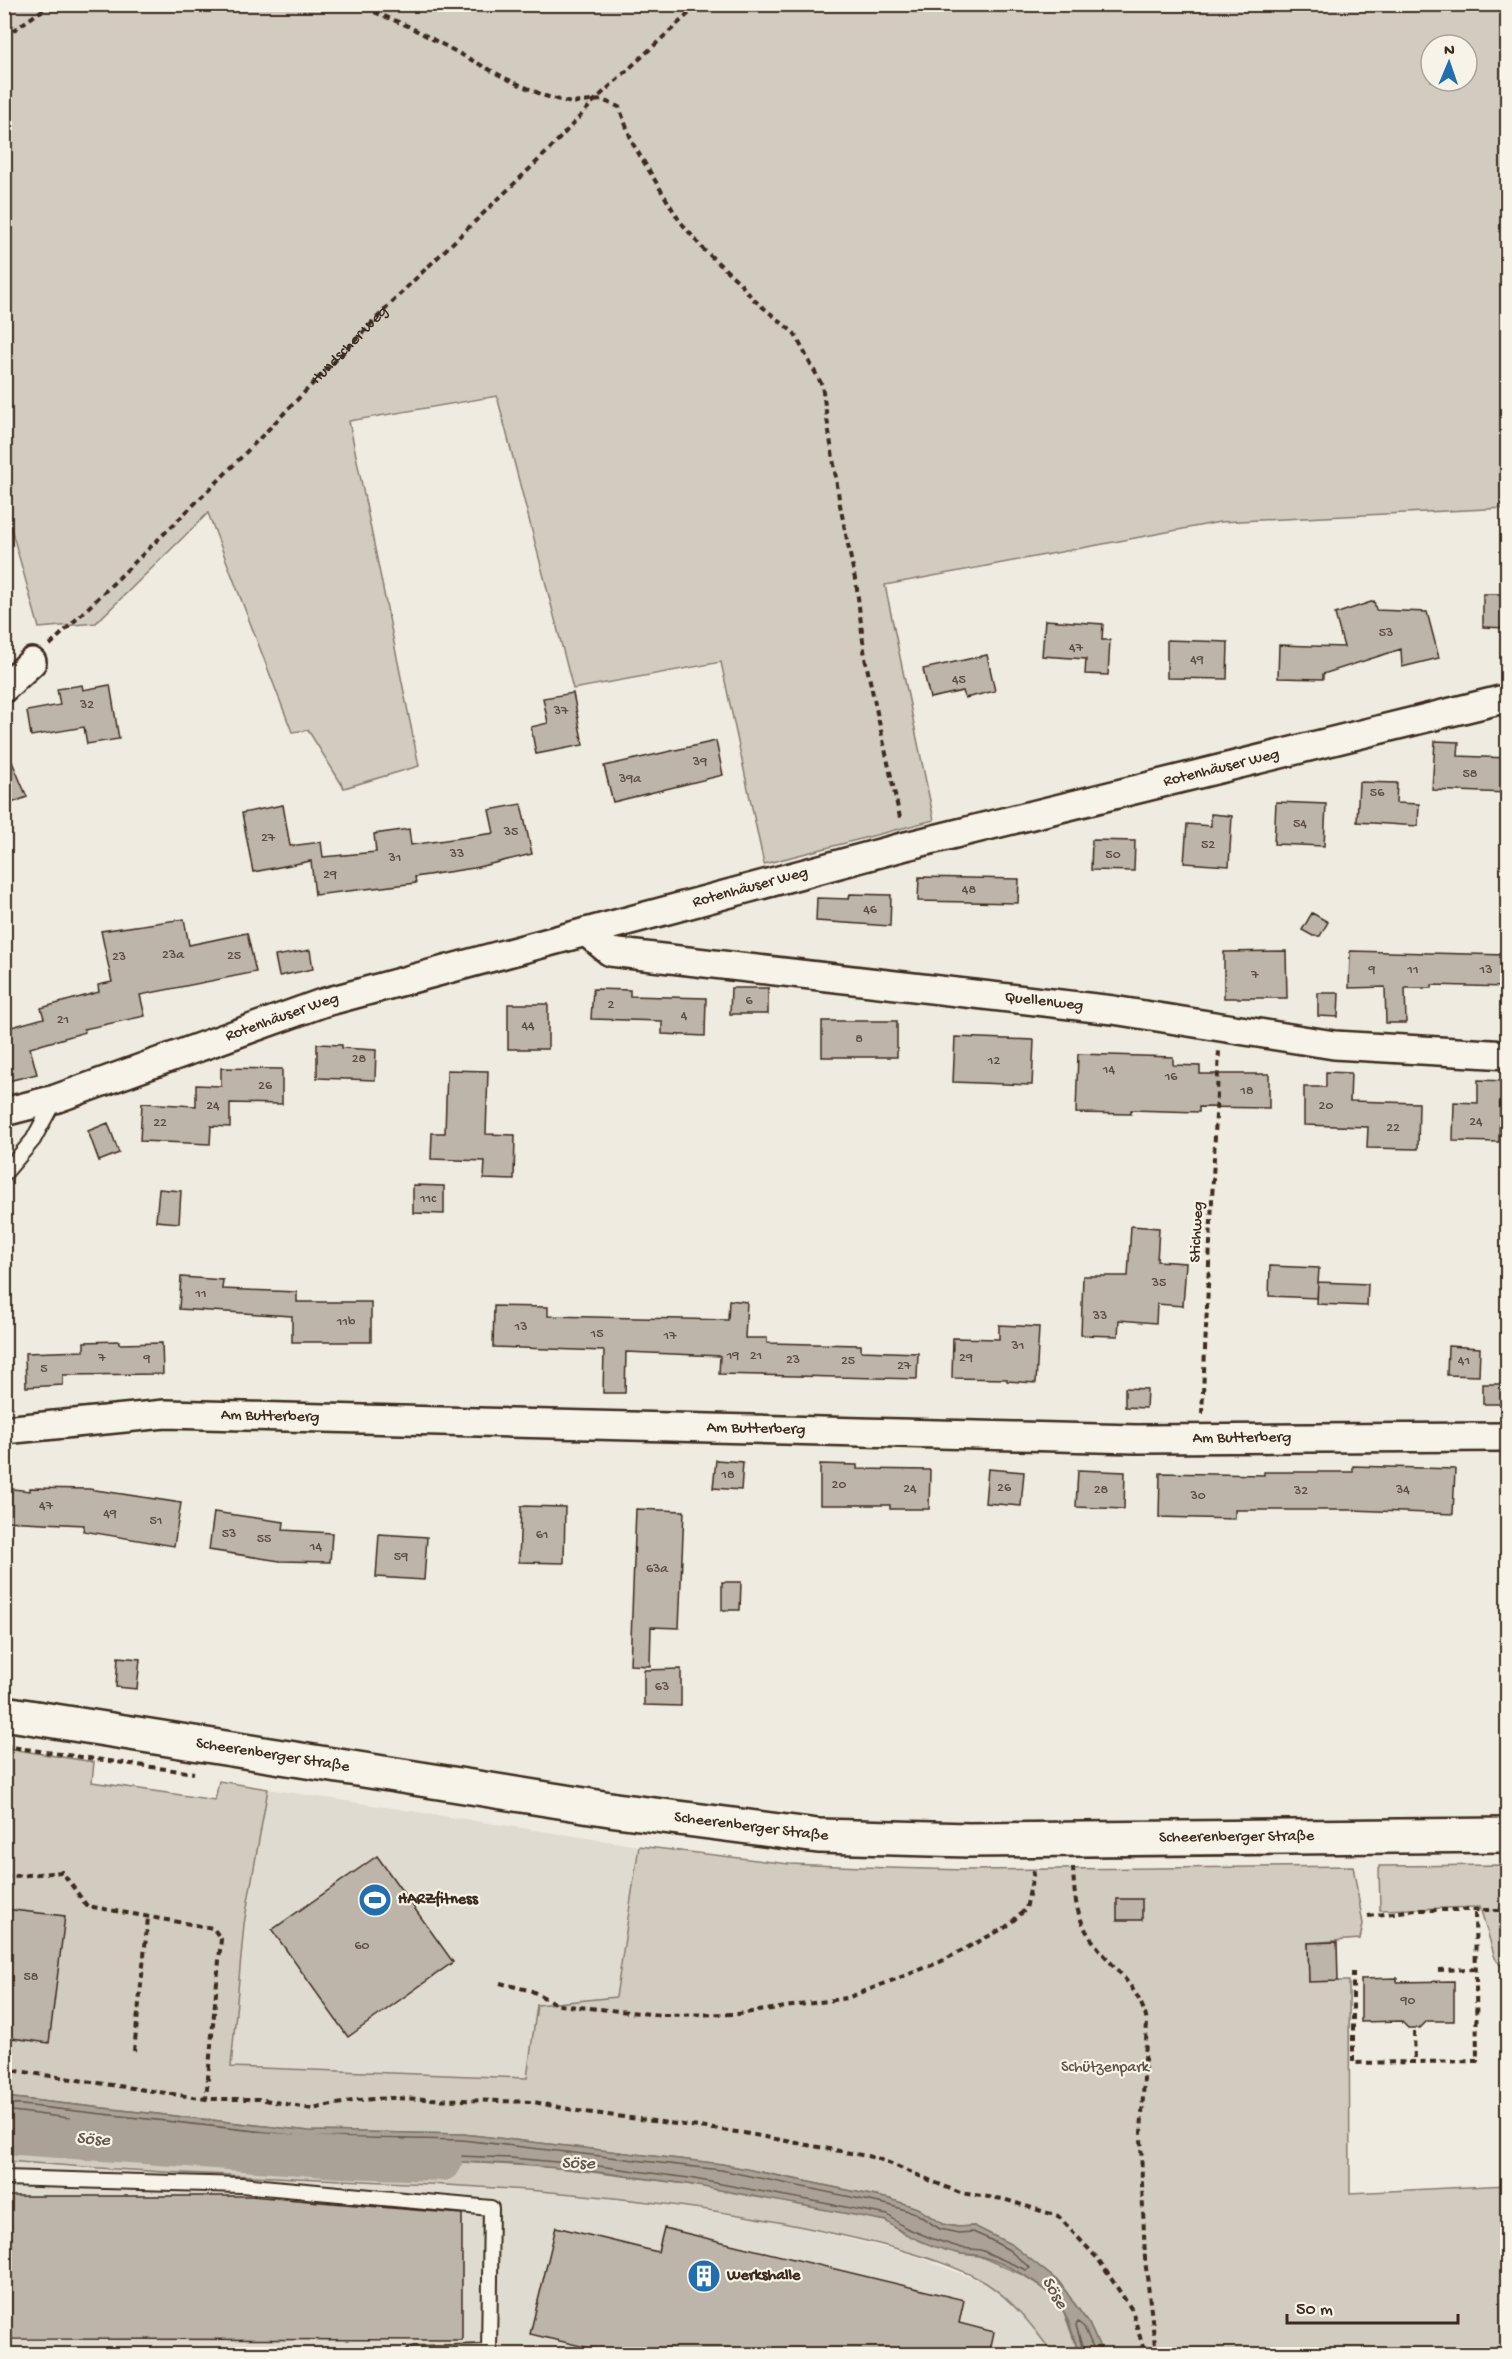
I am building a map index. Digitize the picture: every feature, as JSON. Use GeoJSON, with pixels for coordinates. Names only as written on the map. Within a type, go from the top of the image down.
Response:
{"type":"FeatureCollection","features":[{"type":"Feature","properties":{"kind":"main road","name":"Scheerenberger Straße"},"geometry":{"type":"LineString","coordinates":[[4,1713],[616,1810],[818,1836],[969,1840],[1508,1835]]}},
{"type":"Feature","properties":{"kind":"street"},"geometry":{"type":"LineString","coordinates":[[4,688],[32,662]]}},
{"type":"Feature","properties":{"kind":"street","name":"Rotenhäuser Weg"},"geometry":{"type":"LineString","coordinates":[[4,1112],[55,1099],[322,1003],[906,846],[1508,698]]}},
{"type":"Feature","properties":{"kind":"street","name":"Quellenweg"},"geometry":{"type":"LineString","coordinates":[[586,932],[610,952],[1113,1010],[1334,1045],[1508,1055]]}},
{"type":"Feature","properties":{"kind":"street","name":"Am Butterberg"},"geometry":{"type":"LineString","coordinates":[[4,1430],[165,1414],[1201,1439],[1508,1437]]}},
{"type":"Feature","properties":{"kind":"lane"},"geometry":{"type":"LineString","coordinates":[[4,1174],[33,1140],[55,1099]]}},
{"type":"Feature","properties":{"kind":"lane"},"geometry":{"type":"LineString","coordinates":[[4,2178],[241,2185],[491,2208],[489,2352],[414,2355]]}},
{"type":"Feature","properties":{"kind":"path"},"geometry":{"type":"LineString","coordinates":[[4,37],[51,4]]}},
{"type":"Feature","properties":{"kind":"path"},"geometry":{"type":"LineString","coordinates":[[355,4],[408,26],[507,79],[545,96],[571,103],[602,100],[619,107],[633,144],[679,220],[703,249],[739,282],[753,299],[794,333],[817,375],[825,405],[840,505],[857,590],[865,658],[906,846]]}},
{"type":"Feature","properties":{"kind":"path","name":"Hundscher Weg"},"geometry":{"type":"LineString","coordinates":[[32,662],[219,480],[408,286],[548,151],[595,100],[699,4]]}},
{"type":"Feature","properties":{"kind":"path","name":"Stichweg"},"geometry":{"type":"LineString","coordinates":[[1201,1439],[1220,1026]]}},
{"type":"Feature","properties":{"kind":"path"},"geometry":{"type":"LineString","coordinates":[[500,1983],[532,1991],[558,2005],[661,2015],[702,2016],[762,2012],[847,1998],[939,1962],[1006,1928],[1026,1909],[1033,1883],[1035,1860]]}},
{"type":"Feature","properties":{"kind":"path"},"geometry":{"type":"LineString","coordinates":[[1072,1860],[1075,1901],[1081,1920],[1089,1936],[1130,1986],[1144,2010],[1147,2022],[1141,2134],[1142,2174],[1145,2259],[1156,2355]]}},
{"type":"Feature","properties":{"kind":"path"},"geometry":{"type":"LineString","coordinates":[[4,1877],[62,1872],[87,1906],[213,1928],[221,1939],[206,2099]]}},
{"type":"Feature","properties":{"kind":"path"},"geometry":{"type":"LineString","coordinates":[[1368,1916],[1416,1911],[1508,1910]]}},
{"type":"Feature","properties":{"kind":"path"},"geometry":{"type":"LineString","coordinates":[[1353,1972],[1353,2063],[1477,2061],[1474,1911]]}},
{"type":"Feature","properties":{"kind":"path"},"geometry":{"type":"LineString","coordinates":[[134,2051],[148,1918]]}},
{"type":"Feature","properties":{"kind":"path"},"geometry":{"type":"LineString","coordinates":[[1438,1970],[1475,1969]]}},
{"type":"Feature","properties":{"kind":"path"},"geometry":{"type":"LineString","coordinates":[[1414,2031],[1415,2062]]}},
{"type":"Feature","properties":{"kind":"path"},"geometry":{"type":"LineString","coordinates":[[4,2069],[206,2099],[260,2099],[312,2109],[357,2100],[391,2098],[534,2102],[578,2111],[744,2133],[877,2158],[960,2193],[1003,2199],[1058,2216],[1098,2259],[1132,2310],[1145,2355]]}},
{"type":"Feature","properties":{"kind":"shaded area"},"geometry":{"type":"Polygon","coordinates":[[[268,1789],[639,1846],[616,1998],[537,2005],[527,2078],[230,2067],[244,1924],[268,1789]]]}},
{"type":"Feature","properties":{"kind":"shaded area"},"geometry":{"type":"Polygon","coordinates":[[[4,2161],[164,2172],[473,2185],[643,2201],[788,2224],[911,2254],[985,2283],[1009,2301],[1032,2325],[1053,2354],[5,2354],[4,2161]]]}},
{"type":"Feature","properties":{"kind":"green space"},"geometry":{"type":"Polygon","coordinates":[[[4,5],[1507,5],[1507,508],[1220,522],[885,585],[934,820],[764,864],[721,662],[573,689],[497,396],[349,421],[419,766],[344,788],[308,730],[292,732],[208,513],[96,623],[39,628],[5,507],[4,5]]]}},
{"type":"Feature","properties":{"kind":"green space","name":"Schützenpark"},"geometry":{"type":"Polygon","coordinates":[[[4,1748],[94,1762],[92,1782],[215,1800],[219,1781],[268,1789],[244,1924],[231,2067],[527,2078],[537,2005],[616,1997],[639,1846],[789,1864],[888,1868],[967,1870],[1353,1866],[1363,1924],[1360,1939],[1308,1943],[1309,1981],[1349,1981],[1350,2193],[1507,2185],[1507,2354],[1103,2354],[1089,2324],[1059,2282],[1012,2245],[974,2226],[958,2227],[942,2224],[917,2208],[890,2199],[722,2164],[463,2134],[309,2131],[5,2097],[4,1748]]]}},
{"type":"Feature","properties":{"kind":"green space"},"geometry":{"type":"Polygon","coordinates":[[[1507,1865],[1507,1974],[1495,1958],[1480,1907],[1380,1910],[1379,1866],[1507,1865]]]}},
{"type":"Feature","properties":{"kind":"green space"},"geometry":{"type":"Polygon","coordinates":[[[4,2133],[129,2144],[552,2167],[687,2184],[842,2210],[886,2221],[901,2232],[932,2245],[961,2254],[979,2256],[1025,2276],[1045,2289],[1062,2307],[1079,2354],[1053,2354],[1006,2298],[968,2273],[900,2250],[808,2228],[728,2213],[568,2193],[163,2172],[5,2161],[4,2133]]]}},
{"type":"Feature","properties":{"kind":"water"},"geometry":{"type":"Polygon","coordinates":[[[4,2097],[309,2131],[463,2134],[722,2164],[890,2199],[917,2208],[942,2224],[958,2227],[974,2226],[1012,2245],[1059,2282],[1089,2324],[1103,2354],[1079,2354],[1061,2307],[1046,2290],[1025,2276],[978,2255],[962,2254],[932,2246],[886,2221],[687,2184],[590,2171],[511,2164],[355,2158],[129,2144],[5,2133],[4,2097]]]}},
{"type":"Feature","properties":{"kind":"building"},"geometry":{"type":"Polygon","coordinates":[[[1483,594],[1508,594],[1508,628],[1483,627],[1483,594]]]}},
{"type":"Feature","properties":{"kind":"building"},"geometry":{"type":"Polygon","coordinates":[[[1374,601],[1376,610],[1427,612],[1439,658],[1402,667],[1401,649],[1323,674],[1323,679],[1278,678],[1279,645],[1344,647],[1335,614],[1374,601]]]}},
{"type":"Feature","properties":{"kind":"building"},"geometry":{"type":"Polygon","coordinates":[[[1045,620],[1103,624],[1102,640],[1110,640],[1108,675],[1085,674],[1086,659],[1042,656],[1045,620]]]}},
{"type":"Feature","properties":{"kind":"building"},"geometry":{"type":"Polygon","coordinates":[[[1167,640],[1228,642],[1227,679],[1167,678],[1167,640]]]}},
{"type":"Feature","properties":{"kind":"building"},"geometry":{"type":"Polygon","coordinates":[[[987,655],[995,691],[965,698],[963,691],[930,698],[923,669],[987,655]]]}},
{"type":"Feature","properties":{"kind":"building"},"geometry":{"type":"Polygon","coordinates":[[[82,685],[83,690],[110,685],[119,739],[87,744],[84,727],[31,736],[27,711],[60,705],[57,689],[82,685]]]}},
{"type":"Feature","properties":{"kind":"building"},"geometry":{"type":"Polygon","coordinates":[[[573,693],[583,745],[536,754],[531,727],[548,723],[543,698],[573,693]]]}},
{"type":"Feature","properties":{"kind":"building"},"geometry":{"type":"Polygon","coordinates":[[[716,741],[723,775],[613,802],[604,766],[716,741]]]}},
{"type":"Feature","properties":{"kind":"building"},"geometry":{"type":"Polygon","coordinates":[[[1435,741],[1459,742],[1458,756],[1508,758],[1508,793],[1432,790],[1435,741]]]}},
{"type":"Feature","properties":{"kind":"building"},"geometry":{"type":"Polygon","coordinates":[[[4,743],[27,797],[4,806],[4,743]]]}},
{"type":"Feature","properties":{"kind":"building"},"geometry":{"type":"Polygon","coordinates":[[[1359,782],[1397,783],[1396,803],[1419,804],[1418,826],[1357,822],[1359,782]]]}},
{"type":"Feature","properties":{"kind":"building"},"geometry":{"type":"Polygon","coordinates":[[[1276,802],[1326,804],[1324,846],[1274,844],[1276,802]]]}},
{"type":"Feature","properties":{"kind":"building"},"geometry":{"type":"Polygon","coordinates":[[[521,804],[532,854],[474,868],[415,877],[416,883],[315,895],[311,861],[253,872],[242,813],[283,805],[290,846],[321,842],[323,857],[376,852],[374,834],[409,829],[411,845],[494,833],[489,810],[521,804]]]}},
{"type":"Feature","properties":{"kind":"building"},"geometry":{"type":"Polygon","coordinates":[[[1211,814],[1232,816],[1229,866],[1184,863],[1187,824],[1211,826],[1211,814]]]}},
{"type":"Feature","properties":{"kind":"building"},"geometry":{"type":"Polygon","coordinates":[[[1092,840],[1135,841],[1134,871],[1091,870],[1092,840]]]}},
{"type":"Feature","properties":{"kind":"building"},"geometry":{"type":"Polygon","coordinates":[[[919,877],[1019,879],[1018,903],[918,901],[919,877]]]}},
{"type":"Feature","properties":{"kind":"building"},"geometry":{"type":"Polygon","coordinates":[[[850,894],[891,895],[890,926],[816,921],[817,898],[849,899],[850,894]]]}},
{"type":"Feature","properties":{"kind":"building"},"geometry":{"type":"Polygon","coordinates":[[[1312,913],[1328,922],[1320,936],[1313,936],[1302,930],[1312,913]]]}},
{"type":"Feature","properties":{"kind":"building"},"geometry":{"type":"Polygon","coordinates":[[[184,919],[189,945],[247,933],[256,972],[140,995],[145,1016],[84,1029],[85,1032],[30,1048],[37,1074],[8,1081],[4,1068],[4,1029],[44,1018],[41,1008],[99,992],[98,985],[112,982],[101,931],[184,919]]]}},
{"type":"Feature","properties":{"kind":"building"},"geometry":{"type":"Polygon","coordinates":[[[310,950],[313,969],[279,976],[275,956],[310,950]]]}},
{"type":"Feature","properties":{"kind":"building"},"geometry":{"type":"Polygon","coordinates":[[[1286,951],[1287,998],[1224,998],[1224,952],[1286,951]]]}},
{"type":"Feature","properties":{"kind":"building"},"geometry":{"type":"Polygon","coordinates":[[[1350,951],[1507,955],[1506,987],[1432,985],[1432,988],[1405,988],[1406,1023],[1386,1023],[1385,987],[1349,988],[1350,951]]]}},
{"type":"Feature","properties":{"kind":"building"},"geometry":{"type":"Polygon","coordinates":[[[731,988],[768,988],[768,1014],[730,1014],[731,988]]]}},
{"type":"Feature","properties":{"kind":"building"},"geometry":{"type":"Polygon","coordinates":[[[593,989],[630,990],[630,996],[706,998],[705,1036],[662,1034],[662,1021],[591,1019],[593,989]]]}},
{"type":"Feature","properties":{"kind":"building"},"geometry":{"type":"Polygon","coordinates":[[[1318,993],[1339,993],[1338,1017],[1318,1016],[1318,993]]]}},
{"type":"Feature","properties":{"kind":"building"},"geometry":{"type":"Polygon","coordinates":[[[508,1004],[548,1004],[548,1049],[508,1049],[508,1004]]]}},
{"type":"Feature","properties":{"kind":"building"},"geometry":{"type":"Polygon","coordinates":[[[822,1021],[897,1021],[897,1057],[822,1057],[822,1021]]]}},
{"type":"Feature","properties":{"kind":"building"},"geometry":{"type":"Polygon","coordinates":[[[955,1037],[1034,1040],[1032,1085],[953,1082],[955,1037]]]}},
{"type":"Feature","properties":{"kind":"building"},"geometry":{"type":"Polygon","coordinates":[[[317,1044],[376,1050],[375,1080],[317,1078],[317,1044]]]}},
{"type":"Feature","properties":{"kind":"building"},"geometry":{"type":"Polygon","coordinates":[[[1078,1054],[1173,1057],[1173,1065],[1200,1066],[1200,1074],[1269,1074],[1269,1108],[1199,1107],[1199,1112],[1131,1110],[1131,1114],[1076,1113],[1078,1054]]]}},
{"type":"Feature","properties":{"kind":"building"},"geometry":{"type":"Polygon","coordinates":[[[221,1068],[282,1069],[282,1104],[230,1103],[230,1127],[211,1126],[210,1144],[140,1141],[142,1103],[196,1106],[196,1085],[221,1086],[221,1068]]]}},
{"type":"Feature","properties":{"kind":"building"},"geometry":{"type":"Polygon","coordinates":[[[447,1070],[488,1071],[486,1134],[515,1135],[514,1180],[484,1179],[485,1161],[431,1159],[432,1133],[445,1133],[447,1070]]]}},
{"type":"Feature","properties":{"kind":"building"},"geometry":{"type":"Polygon","coordinates":[[[1326,1072],[1351,1073],[1350,1101],[1419,1103],[1418,1149],[1367,1148],[1368,1127],[1304,1125],[1304,1087],[1326,1087],[1326,1072]]]}},
{"type":"Feature","properties":{"kind":"building"},"geometry":{"type":"Polygon","coordinates":[[[1478,1080],[1505,1081],[1504,1103],[1500,1103],[1499,1142],[1453,1141],[1454,1102],[1478,1103],[1478,1080]]]}},
{"type":"Feature","properties":{"kind":"building"},"geometry":{"type":"Polygon","coordinates":[[[108,1123],[119,1153],[99,1161],[88,1131],[108,1123]]]}},
{"type":"Feature","properties":{"kind":"building"},"geometry":{"type":"Polygon","coordinates":[[[413,1185],[444,1186],[444,1214],[413,1213],[413,1185]]]}},
{"type":"Feature","properties":{"kind":"building"},"geometry":{"type":"Polygon","coordinates":[[[159,1189],[181,1191],[179,1223],[156,1221],[159,1189]]]}},
{"type":"Feature","properties":{"kind":"building"},"geometry":{"type":"Polygon","coordinates":[[[1131,1226],[1159,1228],[1157,1261],[1186,1263],[1183,1306],[1157,1304],[1156,1323],[1119,1320],[1118,1336],[1081,1335],[1083,1276],[1128,1276],[1131,1226]]]}},
{"type":"Feature","properties":{"kind":"building"},"geometry":{"type":"Polygon","coordinates":[[[1270,1266],[1319,1268],[1317,1298],[1269,1296],[1270,1266]]]}},
{"type":"Feature","properties":{"kind":"building"},"geometry":{"type":"Polygon","coordinates":[[[181,1277],[223,1280],[222,1289],[297,1292],[297,1302],[371,1302],[371,1342],[292,1342],[292,1316],[179,1309],[181,1277]]]}},
{"type":"Feature","properties":{"kind":"building"},"geometry":{"type":"Polygon","coordinates":[[[1318,1282],[1368,1284],[1367,1306],[1317,1304],[1318,1282]]]}},
{"type":"Feature","properties":{"kind":"building"},"geometry":{"type":"Polygon","coordinates":[[[729,1300],[747,1302],[745,1338],[767,1338],[767,1343],[861,1345],[861,1351],[918,1353],[917,1379],[719,1374],[720,1356],[626,1352],[625,1393],[603,1393],[604,1351],[493,1347],[494,1306],[548,1307],[548,1316],[728,1320],[729,1300]]]}},
{"type":"Feature","properties":{"kind":"building"},"geometry":{"type":"Polygon","coordinates":[[[999,1325],[1039,1327],[1036,1383],[1007,1381],[1007,1379],[952,1378],[953,1338],[999,1339],[999,1325]]]}},
{"type":"Feature","properties":{"kind":"building"},"geometry":{"type":"Polygon","coordinates":[[[119,1341],[119,1344],[162,1343],[163,1374],[63,1375],[63,1385],[26,1387],[25,1353],[84,1351],[84,1342],[119,1341]]]}},
{"type":"Feature","properties":{"kind":"building"},"geometry":{"type":"Polygon","coordinates":[[[1448,1346],[1480,1348],[1479,1376],[1447,1375],[1448,1346]]]}},
{"type":"Feature","properties":{"kind":"building"},"geometry":{"type":"Polygon","coordinates":[[[1483,1384],[1503,1384],[1503,1404],[1483,1404],[1483,1384]]]}},
{"type":"Feature","properties":{"kind":"building"},"geometry":{"type":"Polygon","coordinates":[[[1125,1388],[1147,1389],[1146,1408],[1125,1407],[1125,1388]]]}},
{"type":"Feature","properties":{"kind":"building"},"geometry":{"type":"Polygon","coordinates":[[[716,1460],[743,1462],[741,1490],[713,1488],[716,1460]]]}},
{"type":"Feature","properties":{"kind":"building"},"geometry":{"type":"Polygon","coordinates":[[[820,1464],[857,1465],[857,1469],[930,1470],[929,1509],[890,1509],[890,1505],[820,1505],[820,1464]]]}},
{"type":"Feature","properties":{"kind":"building"},"geometry":{"type":"Polygon","coordinates":[[[1353,1466],[1455,1469],[1453,1514],[1352,1510],[1235,1510],[1235,1519],[1159,1517],[1160,1473],[1264,1475],[1264,1472],[1353,1472],[1353,1466]]]}},
{"type":"Feature","properties":{"kind":"building"},"geometry":{"type":"Polygon","coordinates":[[[988,1469],[1024,1472],[1021,1506],[985,1503],[988,1469]]]}},
{"type":"Feature","properties":{"kind":"building"},"geometry":{"type":"Polygon","coordinates":[[[1078,1470],[1125,1472],[1124,1509],[1076,1507],[1078,1470]]]}},
{"type":"Feature","properties":{"kind":"building"},"geometry":{"type":"Polygon","coordinates":[[[4,1488],[30,1491],[30,1488],[89,1489],[181,1503],[174,1546],[83,1531],[84,1525],[4,1521],[4,1488]]]}},
{"type":"Feature","properties":{"kind":"building"},"geometry":{"type":"Polygon","coordinates":[[[521,1506],[565,1507],[564,1563],[519,1562],[521,1506]]]}},
{"type":"Feature","properties":{"kind":"building"},"geometry":{"type":"Polygon","coordinates":[[[636,1509],[684,1511],[679,1628],[651,1627],[650,1666],[630,1665],[636,1509]]]}},
{"type":"Feature","properties":{"kind":"building"},"geometry":{"type":"Polygon","coordinates":[[[214,1512],[284,1522],[283,1530],[332,1533],[330,1562],[280,1561],[209,1550],[214,1512]]]}},
{"type":"Feature","properties":{"kind":"building"},"geometry":{"type":"Polygon","coordinates":[[[379,1534],[427,1537],[424,1580],[376,1577],[379,1534]]]}},
{"type":"Feature","properties":{"kind":"building"},"geometry":{"type":"Polygon","coordinates":[[[722,1582],[741,1582],[740,1610],[722,1610],[722,1582]]]}},
{"type":"Feature","properties":{"kind":"building"},"geometry":{"type":"Polygon","coordinates":[[[118,1657],[140,1659],[137,1689],[116,1687],[118,1657]]]}},
{"type":"Feature","properties":{"kind":"building"},"geometry":{"type":"Polygon","coordinates":[[[681,1669],[681,1706],[644,1705],[644,1670],[681,1669]]]}},
{"type":"Feature","properties":{"kind":"building"},"geometry":{"type":"Polygon","coordinates":[[[377,1856],[453,1962],[348,2037],[272,1930],[377,1856]]]}},
{"type":"Feature","properties":{"kind":"building"},"geometry":{"type":"Polygon","coordinates":[[[1117,1899],[1142,1899],[1142,1920],[1117,1920],[1117,1899]]]}},
{"type":"Feature","properties":{"kind":"building"},"geometry":{"type":"Polygon","coordinates":[[[4,1909],[65,1916],[49,2043],[4,2037],[4,1909]]]}},
{"type":"Feature","properties":{"kind":"building"},"geometry":{"type":"Polygon","coordinates":[[[1337,1942],[1338,1981],[1309,1982],[1308,1943],[1337,1942]]]}},
{"type":"Feature","properties":{"kind":"building"},"geometry":{"type":"Polygon","coordinates":[[[1397,1978],[1397,1982],[1454,1981],[1454,2021],[1427,2021],[1420,2028],[1408,2028],[1401,2021],[1361,2022],[1361,1979],[1397,1978]]]}},
{"type":"Feature","properties":{"kind":"building"},"geometry":{"type":"Polygon","coordinates":[[[7,2196],[250,2196],[462,2214],[462,2340],[7,2339],[7,2196]]]}},
{"type":"Feature","properties":{"kind":"building","name":"Werkshalle"},"geometry":{"type":"Polygon","coordinates":[[[556,2227],[658,2252],[664,2228],[964,2300],[959,2323],[994,2332],[989,2355],[619,2355],[530,2334],[556,2227]]]}},
{"type":"Feature","properties":{"kind":"waterway","name":"Söse"},"geometry":{"type":"LineString","coordinates":[[4,2134],[341,2158],[442,2161]]}},
{"type":"Feature","properties":{"kind":"place","name":"HARZfitness"},"geometry":{"type":"Point","coordinates":[375,1900]}},
{"type":"Feature","properties":{"kind":"place","name":"Werkshalle"},"geometry":{"type":"Point","coordinates":[704,2276]}}]}
